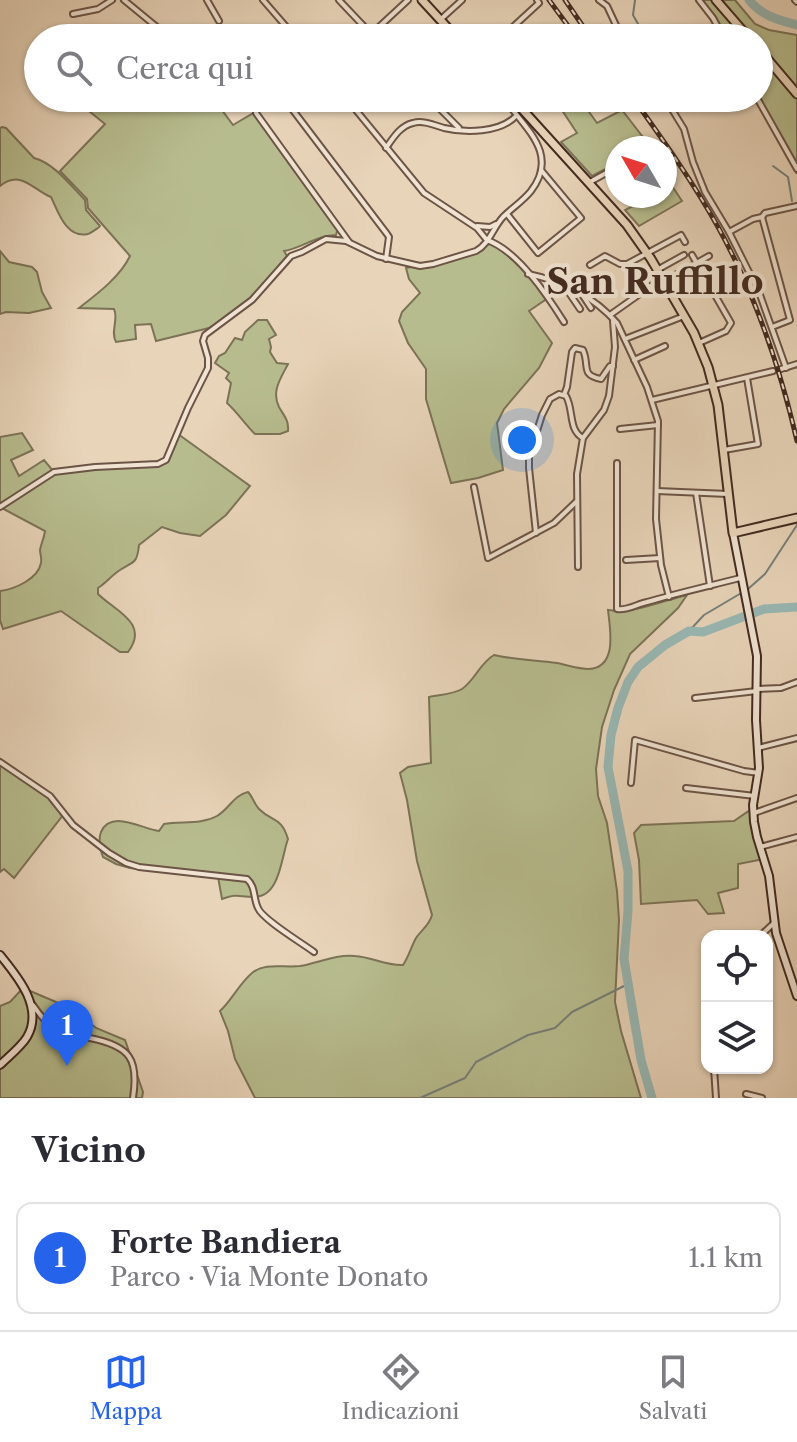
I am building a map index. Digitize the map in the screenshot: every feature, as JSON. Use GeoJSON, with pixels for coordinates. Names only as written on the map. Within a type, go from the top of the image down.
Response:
{"type":"FeatureCollection","features":[{"type":"Feature","properties":{"kind":"main road"},"geometry":{"type":"LineString","coordinates":[[422,0],[444,24]]}},
{"type":"Feature","properties":{"kind":"main road"},"geometry":{"type":"LineString","coordinates":[[716,0],[737,24]]}},
{"type":"Feature","properties":{"kind":"main road"},"geometry":{"type":"LineString","coordinates":[[773,66],[797,94]]}},
{"type":"Feature","properties":{"kind":"main road"},"geometry":{"type":"LineString","coordinates":[[519,112],[590,182],[627,225],[699,343],[713,385],[720,414],[733,533],[756,646],[759,773],[753,813],[769,876],[774,939],[797,996]]}},
{"type":"Feature","properties":{"kind":"main road"},"geometry":{"type":"LineString","coordinates":[[733,533],[797,518]]}},
{"type":"Feature","properties":{"kind":"main road"},"geometry":{"type":"LineString","coordinates":[[0,955],[13,972],[33,1011],[27,1038],[0,1065]]}},
{"type":"Feature","properties":{"kind":"street"},"geometry":{"type":"LineString","coordinates":[[73,14],[98,9],[112,0]]}},
{"type":"Feature","properties":{"kind":"street"},"geometry":{"type":"LineString","coordinates":[[124,0],[153,24]]}},
{"type":"Feature","properties":{"kind":"street"},"geometry":{"type":"LineString","coordinates":[[207,0],[219,21]]}},
{"type":"Feature","properties":{"kind":"street"},"geometry":{"type":"LineString","coordinates":[[263,0],[284,24]]}},
{"type":"Feature","properties":{"kind":"street"},"geometry":{"type":"LineString","coordinates":[[339,0],[360,24]]}},
{"type":"Feature","properties":{"kind":"street"},"geometry":{"type":"LineString","coordinates":[[384,24],[408,0]]}},
{"type":"Feature","properties":{"kind":"street"},"geometry":{"type":"LineString","coordinates":[[440,20],[462,0]]}},
{"type":"Feature","properties":{"kind":"street"},"geometry":{"type":"LineString","coordinates":[[516,24],[539,3],[537,0]]}},
{"type":"Feature","properties":{"kind":"street"},"geometry":{"type":"LineString","coordinates":[[599,0],[607,6],[615,24]]}},
{"type":"Feature","properties":{"kind":"street"},"geometry":{"type":"LineString","coordinates":[[699,0],[716,24]]}},
{"type":"Feature","properties":{"kind":"street"},"geometry":{"type":"LineString","coordinates":[[256,112],[349,242]]}},
{"type":"Feature","properties":{"kind":"street"},"geometry":{"type":"LineString","coordinates":[[294,112],[389,237],[386,259]]}},
{"type":"Feature","properties":{"kind":"street"},"geometry":{"type":"LineString","coordinates":[[357,112],[424,193],[504,249],[543,289],[564,322]]}},
{"type":"Feature","properties":{"kind":"street"},"geometry":{"type":"LineString","coordinates":[[443,112],[461,130]]}},
{"type":"Feature","properties":{"kind":"street"},"geometry":{"type":"LineString","coordinates":[[0,507],[45,477],[63,470],[163,463],[169,456],[208,368],[203,341],[205,335],[252,300],[291,256],[326,239],[349,242],[386,259],[420,266],[476,251],[482,248],[498,223],[530,192],[541,170],[540,147],[519,112],[509,123],[498,127],[461,130],[415,122],[402,128],[386,148]]}},
{"type":"Feature","properties":{"kind":"street"},"geometry":{"type":"LineString","coordinates":[[674,112],[684,129],[705,192],[759,292],[783,368],[797,364]]}},
{"type":"Feature","properties":{"kind":"street"},"geometry":{"type":"LineString","coordinates":[[765,112],[797,169]]}},
{"type":"Feature","properties":{"kind":"street"},"geometry":{"type":"LineString","coordinates":[[507,214],[538,253],[581,218],[541,170]]}},
{"type":"Feature","properties":{"kind":"street"},"geometry":{"type":"LineString","coordinates":[[590,182],[605,174]]}},
{"type":"Feature","properties":{"kind":"street"},"geometry":{"type":"LineString","coordinates":[[729,232],[765,213],[797,206]]}},
{"type":"Feature","properties":{"kind":"street"},"geometry":{"type":"LineString","coordinates":[[762,217],[789,321]]}},
{"type":"Feature","properties":{"kind":"street"},"geometry":{"type":"LineString","coordinates":[[471,224],[486,227],[498,223]]}},
{"type":"Feature","properties":{"kind":"street"},"geometry":{"type":"LineString","coordinates":[[590,265],[603,256],[622,264],[681,235],[685,242]]}},
{"type":"Feature","properties":{"kind":"street"},"geometry":{"type":"LineString","coordinates":[[657,270],[684,255]]}},
{"type":"Feature","properties":{"kind":"street"},"geometry":{"type":"LineString","coordinates":[[692,255],[731,323],[726,331],[699,343]]}},
{"type":"Feature","properties":{"kind":"street"},"geometry":{"type":"LineString","coordinates":[[612,317],[658,281],[670,278],[709,256]]}},
{"type":"Feature","properties":{"kind":"street"},"geometry":{"type":"LineString","coordinates":[[528,274],[582,294],[612,317],[652,400],[658,425],[656,519],[660,558],[669,597]]}},
{"type":"Feature","properties":{"kind":"street"},"geometry":{"type":"LineString","coordinates":[[563,285],[580,309]]}},
{"type":"Feature","properties":{"kind":"street"},"geometry":{"type":"LineString","coordinates":[[582,294],[591,308]]}},
{"type":"Feature","properties":{"kind":"street"},"geometry":{"type":"LineString","coordinates":[[625,339],[684,316]]}},
{"type":"Feature","properties":{"kind":"street"},"geometry":{"type":"LineString","coordinates":[[578,567],[577,474],[583,438],[604,410],[609,396],[615,347],[612,317]]}},
{"type":"Feature","properties":{"kind":"street"},"geometry":{"type":"LineString","coordinates":[[772,327],[797,320]]}},
{"type":"Feature","properties":{"kind":"street"},"geometry":{"type":"LineString","coordinates":[[634,360],[665,346]]}},
{"type":"Feature","properties":{"kind":"street"},"geometry":{"type":"LineString","coordinates":[[564,395],[575,348],[585,353],[589,376],[601,379],[613,366]]}},
{"type":"Feature","properties":{"kind":"street"},"geometry":{"type":"LineString","coordinates":[[652,400],[773,371]]}},
{"type":"Feature","properties":{"kind":"street"},"geometry":{"type":"LineString","coordinates":[[724,450],[758,444],[747,378]]}},
{"type":"Feature","properties":{"kind":"street"},"geometry":{"type":"LineString","coordinates":[[536,533],[529,468],[531,447],[550,399],[559,394],[569,399],[574,432],[583,438]]}},
{"type":"Feature","properties":{"kind":"street"},"geometry":{"type":"LineString","coordinates":[[620,429],[658,425]]}},
{"type":"Feature","properties":{"kind":"street"},"geometry":{"type":"LineString","coordinates":[[617,463],[617,609],[742,581]]}},
{"type":"Feature","properties":{"kind":"street"},"geometry":{"type":"LineString","coordinates":[[474,487],[488,558],[554,523],[578,500]]}},
{"type":"Feature","properties":{"kind":"street"},"geometry":{"type":"LineString","coordinates":[[657,491],[728,494]]}},
{"type":"Feature","properties":{"kind":"street"},"geometry":{"type":"LineString","coordinates":[[696,493],[710,586]]}},
{"type":"Feature","properties":{"kind":"street"},"geometry":{"type":"LineString","coordinates":[[626,560],[660,558]]}},
{"type":"Feature","properties":{"kind":"street"},"geometry":{"type":"LineString","coordinates":[[695,698],[781,688],[797,682]]}},
{"type":"Feature","properties":{"kind":"street"},"geometry":{"type":"LineString","coordinates":[[758,748],[797,738]]}},
{"type":"Feature","properties":{"kind":"street"},"geometry":{"type":"LineString","coordinates":[[631,783],[635,740],[759,773]]}},
{"type":"Feature","properties":{"kind":"street"},"geometry":{"type":"LineString","coordinates":[[0,762],[50,796],[73,825],[126,863],[252,882],[263,917],[314,952]]}},
{"type":"Feature","properties":{"kind":"street"},"geometry":{"type":"LineString","coordinates":[[686,788],[755,796]]}},
{"type":"Feature","properties":{"kind":"street"},"geometry":{"type":"LineString","coordinates":[[753,813],[797,798]]}},
{"type":"Feature","properties":{"kind":"street"},"geometry":{"type":"LineString","coordinates":[[760,847],[797,837]]}},
{"type":"Feature","properties":{"kind":"street"},"geometry":{"type":"LineString","coordinates":[[766,930],[774,923]]}},
{"type":"Feature","properties":{"kind":"street"},"geometry":{"type":"LineString","coordinates":[[27,996],[40,1016],[53,1028],[117,1046],[128,1053],[135,1063],[133,1098]]}},
{"type":"Feature","properties":{"kind":"street"},"geometry":{"type":"LineString","coordinates":[[714,1074],[716,1098]]}},
{"type":"Feature","properties":{"kind":"street"},"geometry":{"type":"LineString","coordinates":[[746,1094],[762,1098]]}},
{"type":"Feature","properties":{"kind":"green space"},"geometry":{"type":"Polygon","coordinates":[[[699,0],[735,0],[755,24],[714,24],[699,0]]]}},
{"type":"Feature","properties":{"kind":"green space"},"geometry":{"type":"Polygon","coordinates":[[[773,31],[797,35],[797,174],[764,112],[773,112],[773,31]]]}},
{"type":"Feature","properties":{"kind":"green space"},"geometry":{"type":"Polygon","coordinates":[[[90,112],[223,112],[233,125],[255,112],[338,227],[336,235],[284,251],[287,256],[254,297],[209,328],[156,341],[151,324],[135,325],[136,339],[116,342],[114,309],[79,308],[114,278],[130,256],[88,208],[87,199],[60,171],[105,124],[90,112]]]}},
{"type":"Feature","properties":{"kind":"green space"},"geometry":{"type":"Polygon","coordinates":[[[563,112],[589,112],[597,123],[624,112],[642,136],[605,136],[605,169],[592,176],[561,142],[577,133],[563,112]]]}},
{"type":"Feature","properties":{"kind":"green space"},"geometry":{"type":"Polygon","coordinates":[[[2,127],[34,158],[68,182],[85,200],[86,210],[100,227],[88,234],[74,232],[64,223],[51,197],[27,182],[7,181],[0,186],[2,127]]]}},
{"type":"Feature","properties":{"kind":"green space"},"geometry":{"type":"Polygon","coordinates":[[[629,208],[670,208],[639,226],[625,210],[629,208]]]}},
{"type":"Feature","properties":{"kind":"green space"},"geometry":{"type":"Polygon","coordinates":[[[494,241],[548,298],[529,311],[552,343],[539,368],[504,409],[497,423],[503,470],[451,483],[426,399],[426,369],[408,343],[399,321],[402,312],[420,293],[409,279],[406,268],[462,257],[494,241]]]}},
{"type":"Feature","properties":{"kind":"green space"},"geometry":{"type":"Polygon","coordinates":[[[0,251],[9,262],[32,267],[37,272],[42,292],[51,308],[0,314],[0,251]]]}},
{"type":"Feature","properties":{"kind":"green space"},"geometry":{"type":"Polygon","coordinates":[[[258,320],[267,320],[276,335],[269,339],[270,352],[277,363],[288,364],[276,390],[277,401],[288,427],[288,431],[280,434],[255,434],[251,430],[227,403],[231,383],[226,378],[229,373],[215,363],[235,338],[242,340],[245,332],[258,320]]]}},
{"type":"Feature","properties":{"kind":"green space"},"geometry":{"type":"Polygon","coordinates":[[[22,433],[33,450],[11,460],[19,476],[44,460],[54,472],[51,475],[72,469],[163,461],[169,457],[178,434],[250,486],[226,515],[200,536],[162,527],[139,545],[134,561],[98,588],[98,594],[133,625],[134,642],[128,652],[120,652],[61,611],[3,629],[0,591],[19,585],[39,569],[45,531],[0,507],[0,437],[22,433]]]}},
{"type":"Feature","properties":{"kind":"green space"},"geometry":{"type":"Polygon","coordinates":[[[687,595],[678,608],[630,654],[602,727],[596,769],[598,796],[607,823],[617,891],[619,920],[615,1002],[641,1098],[255,1098],[235,1059],[220,1011],[247,977],[263,968],[300,966],[334,957],[361,957],[403,965],[416,938],[431,919],[400,773],[408,767],[431,763],[429,697],[462,689],[494,655],[585,669],[598,667],[604,662],[610,646],[608,610],[637,609],[687,595]]]}},
{"type":"Feature","properties":{"kind":"green space"},"geometry":{"type":"Polygon","coordinates":[[[0,762],[47,796],[63,815],[14,878],[4,869],[0,872],[0,762]]]}},
{"type":"Feature","properties":{"kind":"green space"},"geometry":{"type":"Polygon","coordinates":[[[248,792],[259,809],[279,823],[288,839],[274,884],[263,895],[222,899],[218,877],[130,868],[103,857],[100,835],[112,822],[127,822],[159,831],[164,824],[211,819],[248,792]]]}},
{"type":"Feature","properties":{"kind":"green space"},"geometry":{"type":"Polygon","coordinates":[[[753,808],[764,859],[738,864],[738,888],[718,893],[724,913],[708,914],[697,900],[641,904],[634,833],[641,825],[734,821],[753,808]]]}},
{"type":"Feature","properties":{"kind":"green space"},"geometry":{"type":"Polygon","coordinates":[[[23,988],[73,1009],[96,1028],[125,1040],[143,1092],[142,1098],[0,1098],[0,1006],[10,1002],[23,988]]]}},
{"type":"Feature","properties":{"kind":"waterway"},"geometry":{"type":"LineString","coordinates":[[635,0],[633,15],[638,24]]}},
{"type":"Feature","properties":{"kind":"waterway"},"geometry":{"type":"LineString","coordinates":[[749,0],[765,14],[797,25]]}},
{"type":"Feature","properties":{"kind":"waterway"},"geometry":{"type":"LineString","coordinates":[[773,166],[788,177],[792,201]]}},
{"type":"Feature","properties":{"kind":"waterway"},"geometry":{"type":"LineString","coordinates":[[748,589],[765,574],[797,525]]}},
{"type":"Feature","properties":{"kind":"waterway"},"geometry":{"type":"LineString","coordinates":[[689,631],[704,615],[743,592]]}},
{"type":"Feature","properties":{"kind":"waterway"},"geometry":{"type":"LineString","coordinates":[[652,1098],[641,1060],[624,959],[628,871],[608,767],[618,708],[628,682],[638,667],[665,645],[689,631],[703,632],[764,609],[797,607]]}},
{"type":"Feature","properties":{"kind":"waterway"},"geometry":{"type":"LineString","coordinates":[[420,1098],[465,1078],[476,1062],[528,1035],[555,1028],[572,1012],[630,983]]}},
{"type":"Feature","properties":{"kind":"railway"},"geometry":{"type":"LineString","coordinates":[[549,0],[567,24]]}},
{"type":"Feature","properties":{"kind":"railway"},"geometry":{"type":"LineString","coordinates":[[565,0],[581,24]]}},
{"type":"Feature","properties":{"kind":"railway"},"geometry":{"type":"LineString","coordinates":[[643,112],[688,177],[744,278],[783,386],[797,441]]}},
{"type":"Feature","properties":{"kind":"place","name":"Forte Bandiera"},"geometry":{"type":"Point","coordinates":[67,1066]}},
{"type":"Feature","properties":{"kind":"district","name":"San Ruffillo"},"geometry":{"type":"Point","coordinates":[655,281]}}]}
